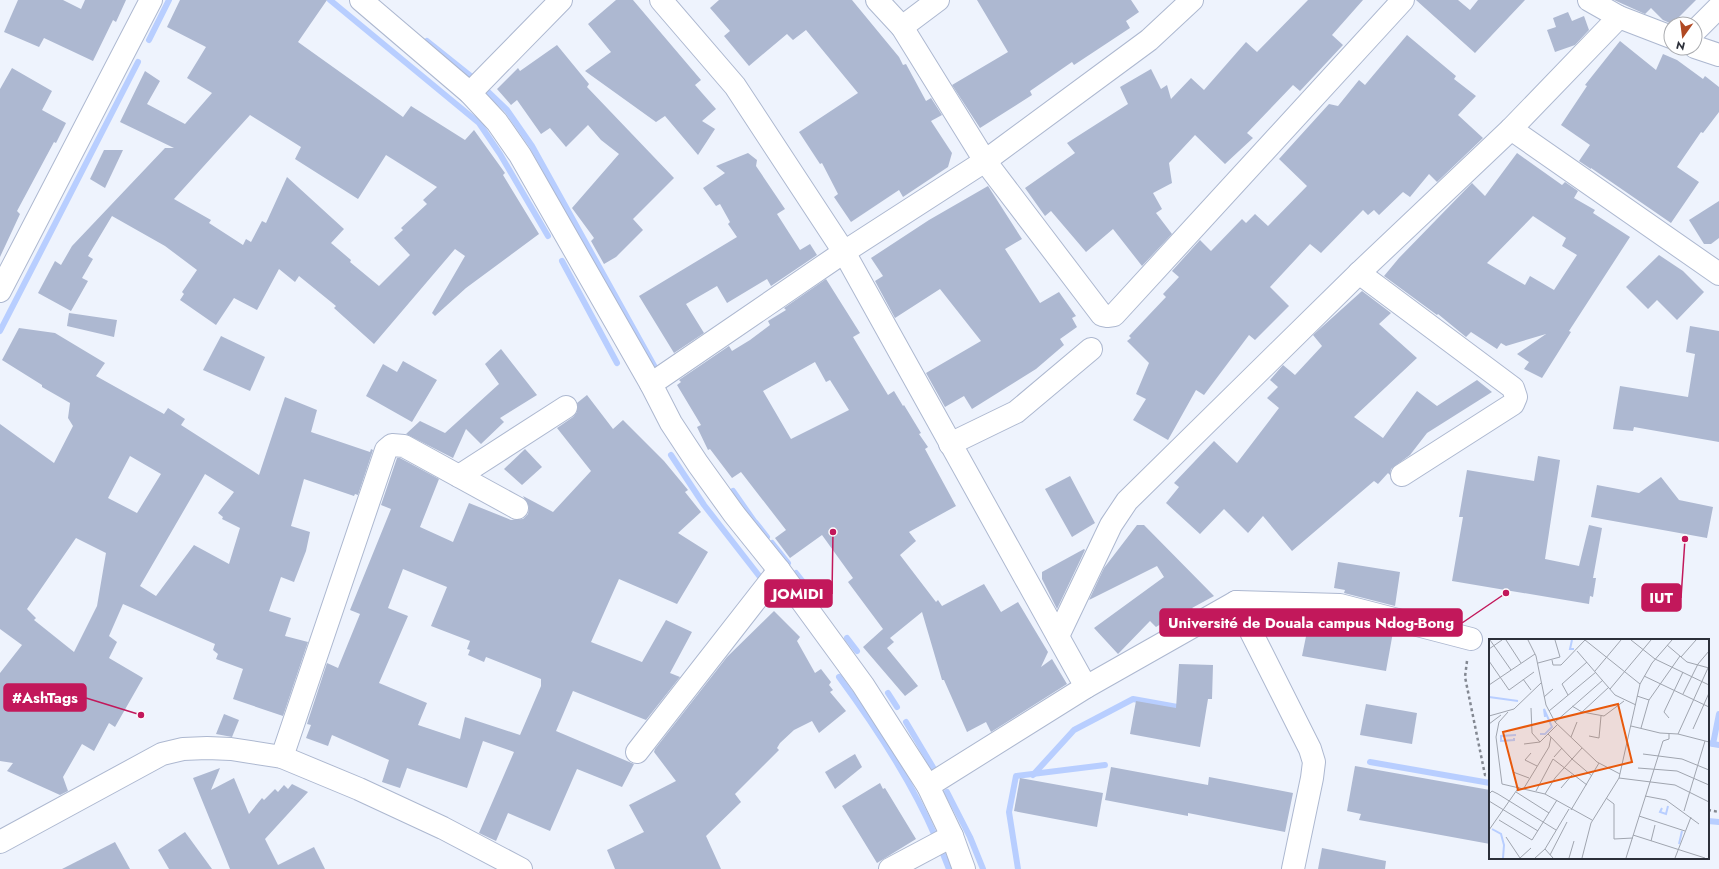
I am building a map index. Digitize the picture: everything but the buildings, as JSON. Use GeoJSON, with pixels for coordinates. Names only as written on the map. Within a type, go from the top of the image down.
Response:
{"type":"FeatureCollection","features":[{"type":"Feature","properties":{"kind":"street"},"geometry":{"type":"LineString","coordinates":[[0,291],[151,0]]}},
{"type":"Feature","properties":{"kind":"street"},"geometry":{"type":"LineString","coordinates":[[361,0],[470,93],[497,122],[520,155],[651,384],[671,423],[734,514],[779,570],[863,685],[928,786],[952,836],[964,869]]}},
{"type":"Feature","properties":{"kind":"street"},"geometry":{"type":"LineString","coordinates":[[470,93],[561,0]]}},
{"type":"Feature","properties":{"kind":"street"},"geometry":{"type":"LineString","coordinates":[[661,0],[735,86],[844,252],[1086,687]]}},
{"type":"Feature","properties":{"kind":"street"},"geometry":{"type":"LineString","coordinates":[[878,0],[902,27],[985,161],[1102,315],[1107,316],[1114,315],[1403,0]]}},
{"type":"Feature","properties":{"kind":"street"},"geometry":{"type":"LineString","coordinates":[[902,27],[938,0]]}},
{"type":"Feature","properties":{"kind":"street"},"geometry":{"type":"LineString","coordinates":[[651,384],[844,252],[985,161],[1149,40],[1192,0]]}},
{"type":"Feature","properties":{"kind":"street"},"geometry":{"type":"LineString","coordinates":[[1589,0],[1619,17],[1663,34]]}},
{"type":"Feature","properties":{"kind":"street"},"geometry":{"type":"LineString","coordinates":[[1703,23],[1719,8]]}},
{"type":"Feature","properties":{"kind":"street"},"geometry":{"type":"LineString","coordinates":[[1058,636],[1110,525],[1127,500],[1359,273],[1511,129],[1619,17]]}},
{"type":"Feature","properties":{"kind":"street"},"geometry":{"type":"LineString","coordinates":[[1703,49],[1719,55]]}},
{"type":"Feature","properties":{"kind":"street"},"geometry":{"type":"LineString","coordinates":[[1511,129],[1719,274]]}},
{"type":"Feature","properties":{"kind":"street"},"geometry":{"type":"LineString","coordinates":[[1359,273],[1513,388],[1516,397],[1513,404],[1402,474]]}},
{"type":"Feature","properties":{"kind":"street"},"geometry":{"type":"LineString","coordinates":[[950,444],[1016,412],[1091,349]]}},
{"type":"Feature","properties":{"kind":"street"},"geometry":{"type":"LineString","coordinates":[[459,476],[566,407]]}},
{"type":"Feature","properties":{"kind":"street"},"geometry":{"type":"LineString","coordinates":[[282,757],[331,608],[386,450],[392,445],[404,446],[517,508]]}},
{"type":"Feature","properties":{"kind":"street"},"geometry":{"type":"LineString","coordinates":[[637,752],[779,570]]}},
{"type":"Feature","properties":{"kind":"street"},"geometry":{"type":"LineString","coordinates":[[928,786],[1086,687],[1236,602],[1340,605],[1471,639]]}},
{"type":"Feature","properties":{"kind":"street"},"geometry":{"type":"LineString","coordinates":[[1236,602],[1310,749],[1314,762],[1293,869]]}},
{"type":"Feature","properties":{"kind":"street"},"geometry":{"type":"LineString","coordinates":[[0,842],[162,754],[183,749],[231,749],[282,757],[443,828],[522,869]]}},
{"type":"Feature","properties":{"kind":"street"},"geometry":{"type":"LineString","coordinates":[[890,869],[952,836]]}},
{"type":"Feature","properties":{"kind":"path"},"geometry":{"type":"LineString","coordinates":[[1471,639],[1465,677],[1485,775],[1489,776]]}},
{"type":"Feature","properties":{"kind":"path"},"geometry":{"type":"LineString","coordinates":[[1709,810],[1719,812]]}},
{"type":"Feature","properties":{"kind":"waterway"},"geometry":{"type":"LineString","coordinates":[[149,40],[169,0]]}},
{"type":"Feature","properties":{"kind":"waterway"},"geometry":{"type":"LineString","coordinates":[[330,0],[479,123],[500,154],[548,236]]}},
{"type":"Feature","properties":{"kind":"waterway"},"geometry":{"type":"LineString","coordinates":[[427,41],[477,81]]}},
{"type":"Feature","properties":{"kind":"waterway"},"geometry":{"type":"LineString","coordinates":[[0,331],[138,62]]}},
{"type":"Feature","properties":{"kind":"waterway"},"geometry":{"type":"LineString","coordinates":[[484,88],[507,110],[532,146],[657,371]]}},
{"type":"Feature","properties":{"kind":"waterway"},"geometry":{"type":"LineString","coordinates":[[562,261],[617,363]]}},
{"type":"Feature","properties":{"kind":"waterway"},"geometry":{"type":"LineString","coordinates":[[671,455],[704,505],[760,577]]}},
{"type":"Feature","properties":{"kind":"waterway"},"geometry":{"type":"LineString","coordinates":[[733,491],[754,521]]}},
{"type":"Feature","properties":{"kind":"waterway"},"geometry":{"type":"LineString","coordinates":[[756,523],[767,537]]}},
{"type":"Feature","properties":{"kind":"waterway"},"geometry":{"type":"LineString","coordinates":[[772,543],[788,563]]}},
{"type":"Feature","properties":{"kind":"waterway"},"geometry":{"type":"LineString","coordinates":[[796,573],[811,592]]}},
{"type":"Feature","properties":{"kind":"waterway"},"geometry":{"type":"LineString","coordinates":[[847,638],[857,651]]}},
{"type":"Feature","properties":{"kind":"waterway"},"geometry":{"type":"LineString","coordinates":[[839,677],[892,754],[915,794],[935,836]]}},
{"type":"Feature","properties":{"kind":"waterway"},"geometry":{"type":"LineString","coordinates":[[888,693],[897,707]]}},
{"type":"Feature","properties":{"kind":"waterway"},"geometry":{"type":"LineString","coordinates":[[1033,775],[1074,730],[1133,699],[1183,708]]}},
{"type":"Feature","properties":{"kind":"waterway"},"geometry":{"type":"LineString","coordinates":[[1713,744],[1719,714]]}},
{"type":"Feature","properties":{"kind":"waterway"},"geometry":{"type":"LineString","coordinates":[[906,722],[934,769]]}},
{"type":"Feature","properties":{"kind":"waterway"},"geometry":{"type":"LineString","coordinates":[[1709,743],[1719,745]]}},
{"type":"Feature","properties":{"kind":"waterway"},"geometry":{"type":"LineString","coordinates":[[1370,762],[1489,783]]}},
{"type":"Feature","properties":{"kind":"waterway"},"geometry":{"type":"LineString","coordinates":[[1018,869],[1009,812],[1016,776],[1105,765]]}},
{"type":"Feature","properties":{"kind":"waterway"},"geometry":{"type":"LineString","coordinates":[[947,792],[970,837],[983,869]]}},
{"type":"Feature","properties":{"kind":"waterway"},"geometry":{"type":"LineString","coordinates":[[1709,821],[1719,822]]}},
{"type":"Feature","properties":{"kind":"waterway"},"geometry":{"type":"LineString","coordinates":[[943,854],[949,869]]}},
{"type":"Feature","properties":{"kind":"place","name":"JOMIDI"},"geometry":{"type":"Point","coordinates":[833,532]}},
{"type":"Feature","properties":{"kind":"place","name":"IUT"},"geometry":{"type":"Point","coordinates":[1685,539]}},
{"type":"Feature","properties":{"kind":"place","name":"Université de Douala campus Ndog-Bong"},"geometry":{"type":"Point","coordinates":[1506,593]}},
{"type":"Feature","properties":{"kind":"place","name":"#AshTags"},"geometry":{"type":"Point","coordinates":[141,715]}}]}
